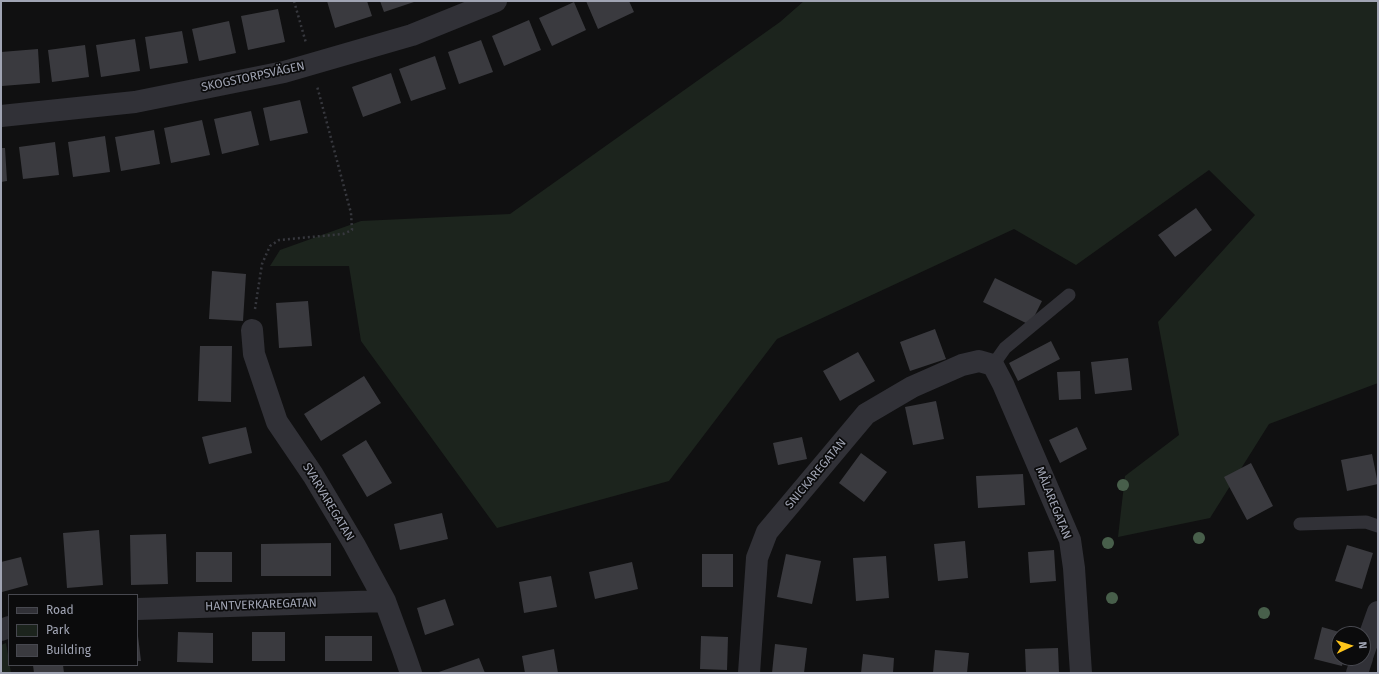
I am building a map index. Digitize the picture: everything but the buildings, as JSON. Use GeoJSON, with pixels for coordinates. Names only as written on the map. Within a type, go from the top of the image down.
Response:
{"type":"FeatureCollection","features":[{"type":"Feature","properties":{"kind":"street","name":"SKOGSTORPSVÄGEN"},"geometry":{"type":"LineString","coordinates":[[1,116],[135,102],[284,72],[412,35],[496,1]]}},
{"type":"Feature","properties":{"kind":"street","name":"SVARVAREGATAN"},"geometry":{"type":"LineString","coordinates":[[252,330],[254,354],[277,422],[313,475],[354,544],[384,601],[411,673]]}},
{"type":"Feature","properties":{"kind":"street","name":"SNICKAREGATAN"},"geometry":{"type":"LineString","coordinates":[[749,673],[757,558],[767,532],[866,414],[912,387],[962,364],[979,361],[993,365]]}},
{"type":"Feature","properties":{"kind":"street","name":"MÅLAREGATAN"},"geometry":{"type":"LineString","coordinates":[[993,365],[1003,384],[1070,540],[1074,568],[1081,673]]}},
{"type":"Feature","properties":{"kind":"street","name":"HANTVERKAREGATAN"},"geometry":{"type":"LineString","coordinates":[[138,609],[384,601]]}},
{"type":"Feature","properties":{"kind":"street"},"geometry":{"type":"LineString","coordinates":[[1371,632],[1378,612]]}},
{"type":"Feature","properties":{"kind":"lane"},"geometry":{"type":"LineString","coordinates":[[993,365],[1005,348],[1069,295]]}},
{"type":"Feature","properties":{"kind":"lane"},"geometry":{"type":"LineString","coordinates":[[1300,524],[1366,522],[1378,526]]}},
{"type":"Feature","properties":{"kind":"path"},"geometry":{"type":"LineString","coordinates":[[252,330],[262,264],[270,246],[279,240],[343,234],[352,230],[351,213],[294,1]]}},
{"type":"Feature","properties":{"kind":"green space"},"geometry":{"type":"Polygon","coordinates":[[[804,1],[1378,1],[1378,383],[1269,424],[1210,518],[1118,537],[1125,476],[1179,435],[1158,322],[1255,215],[1209,170],[1076,265],[1014,229],[777,339],[669,481],[497,528],[361,341],[349,266],[270,266],[280,250],[361,221],[510,214],[780,22],[804,1]]]}},
{"type":"Feature","properties":{"kind":"green space"},"geometry":{"type":"Polygon","coordinates":[[[6,643],[8,666],[10,666],[11,673],[1,673],[1,645],[6,643]]]}}]}
